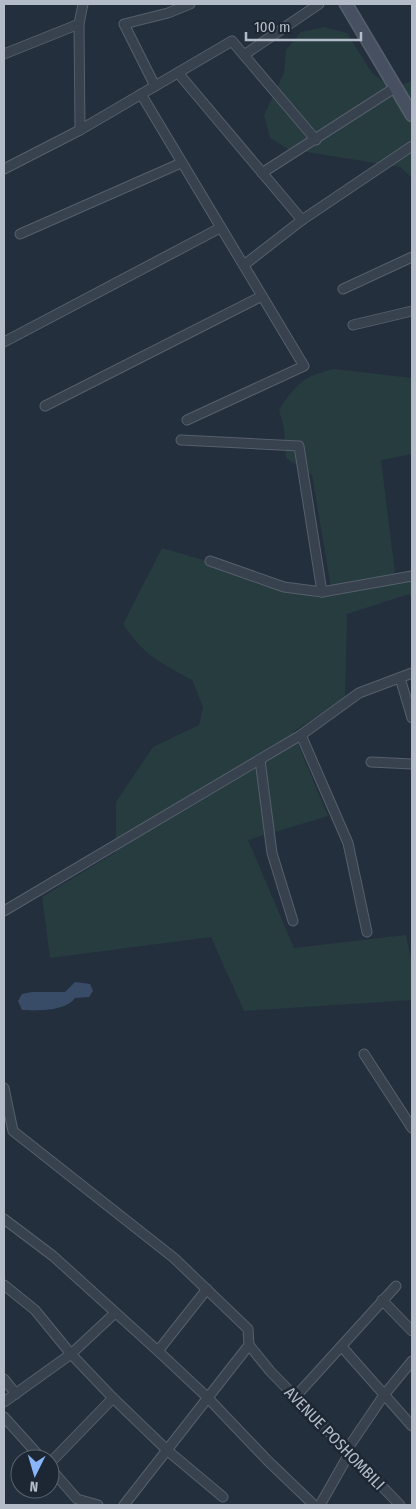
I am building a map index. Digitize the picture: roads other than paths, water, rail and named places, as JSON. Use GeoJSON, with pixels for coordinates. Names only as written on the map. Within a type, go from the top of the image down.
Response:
{"type":"FeatureCollection","features":[{"type":"Feature","properties":{"kind":"street"},"geometry":{"type":"LineString","coordinates":[[80,130],[78,24],[83,4]]}},
{"type":"Feature","properties":{"kind":"street"},"geometry":{"type":"LineString","coordinates":[[155,86],[124,24],[168,13],[190,4]]}},
{"type":"Feature","properties":{"kind":"street"},"geometry":{"type":"LineString","coordinates":[[244,55],[319,4]]}},
{"type":"Feature","properties":{"kind":"street"},"geometry":{"type":"LineString","coordinates":[[346,4],[412,115]]}},
{"type":"Feature","properties":{"kind":"street"},"geometry":{"type":"LineString","coordinates":[[4,54],[78,24]]}},
{"type":"Feature","properties":{"kind":"street"},"geometry":{"type":"LineString","coordinates":[[4,169],[80,130],[140,94],[179,74],[232,41],[316,140]]}},
{"type":"Feature","properties":{"kind":"street"},"geometry":{"type":"LineString","coordinates":[[179,74],[302,220]]}},
{"type":"Feature","properties":{"kind":"street"},"geometry":{"type":"LineString","coordinates":[[262,172],[316,140],[396,87]]}},
{"type":"Feature","properties":{"kind":"street"},"geometry":{"type":"LineString","coordinates":[[140,94],[304,366],[187,420]]}},
{"type":"Feature","properties":{"kind":"street"},"geometry":{"type":"LineString","coordinates":[[244,265],[302,220],[412,146]]}},
{"type":"Feature","properties":{"kind":"street"},"geometry":{"type":"LineString","coordinates":[[20,234],[181,163]]}},
{"type":"Feature","properties":{"kind":"street"},"geometry":{"type":"LineString","coordinates":[[4,342],[220,228]]}},
{"type":"Feature","properties":{"kind":"street"},"geometry":{"type":"LineString","coordinates":[[343,289],[412,257]]}},
{"type":"Feature","properties":{"kind":"street"},"geometry":{"type":"LineString","coordinates":[[45,406],[262,296]]}},
{"type":"Feature","properties":{"kind":"street"},"geometry":{"type":"LineString","coordinates":[[353,325],[412,311]]}},
{"type":"Feature","properties":{"kind":"street"},"geometry":{"type":"LineString","coordinates":[[181,440],[299,446],[322,592]]}},
{"type":"Feature","properties":{"kind":"street"},"geometry":{"type":"LineString","coordinates":[[210,561],[284,586],[322,592],[412,576]]}},
{"type":"Feature","properties":{"kind":"street"},"geometry":{"type":"LineString","coordinates":[[4,911],[301,735],[359,693],[412,674]]}},
{"type":"Feature","properties":{"kind":"street"},"geometry":{"type":"LineString","coordinates":[[400,678],[412,718]]}},
{"type":"Feature","properties":{"kind":"street"},"geometry":{"type":"LineString","coordinates":[[301,735],[348,843],[367,932]]}},
{"type":"Feature","properties":{"kind":"street"},"geometry":{"type":"LineString","coordinates":[[260,760],[272,853],[293,921]]}},
{"type":"Feature","properties":{"kind":"street"},"geometry":{"type":"LineString","coordinates":[[371,762],[412,764]]}},
{"type":"Feature","properties":{"kind":"street"},"geometry":{"type":"LineString","coordinates":[[364,1054],[412,1128]]}},
{"type":"Feature","properties":{"kind":"street"},"geometry":{"type":"LineString","coordinates":[[4,1088],[14,1130],[174,1258],[248,1329],[249,1345],[124,1505]]}},
{"type":"Feature","properties":{"kind":"street"},"geometry":{"type":"LineString","coordinates":[[4,1219],[53,1256],[158,1351],[207,1397],[268,1462],[314,1505]]}},
{"type":"Feature","properties":{"kind":"street"},"geometry":{"type":"LineString","coordinates":[[4,1285],[35,1310],[71,1354],[168,1451],[223,1496]]}},
{"type":"Feature","properties":{"kind":"street"},"geometry":{"type":"LineString","coordinates":[[296,1396],[396,1286]]}},
{"type":"Feature","properties":{"kind":"street"},"geometry":{"type":"LineString","coordinates":[[158,1351],[206,1289]]}},
{"type":"Feature","properties":{"kind":"street"},"geometry":{"type":"LineString","coordinates":[[382,1300],[412,1331]]}},
{"type":"Feature","properties":{"kind":"street"},"geometry":{"type":"LineString","coordinates":[[4,1402],[71,1354],[115,1313]]}},
{"type":"Feature","properties":{"kind":"street","name":"AVENUE POSHOMBILI"},"geometry":{"type":"LineString","coordinates":[[249,1345],[270,1371],[400,1505]]}},
{"type":"Feature","properties":{"kind":"street"},"geometry":{"type":"LineString","coordinates":[[342,1347],[412,1426]]}},
{"type":"Feature","properties":{"kind":"street"},"geometry":{"type":"LineString","coordinates":[[320,1505],[348,1452],[384,1395],[412,1361]]}},
{"type":"Feature","properties":{"kind":"street"},"geometry":{"type":"LineString","coordinates":[[4,1378],[16,1394]]}},
{"type":"Feature","properties":{"kind":"street"},"geometry":{"type":"LineString","coordinates":[[60,1453],[113,1398]]}},
{"type":"Feature","properties":{"kind":"street"},"geometry":{"type":"LineString","coordinates":[[4,1417],[33,1449]]}},
{"type":"Feature","properties":{"kind":"street"},"geometry":{"type":"LineString","coordinates":[[60,1479],[77,1499],[98,1505]]}},
{"type":"Feature","properties":{"kind":"water"},"geometry":{"type":"Polygon","coordinates":[[[75,982],[90,984],[93,991],[89,997],[75,998],[58,1008],[43,1010],[22,1010],[18,1001],[22,994],[32,992],[65,992],[75,982]]]}}]}
